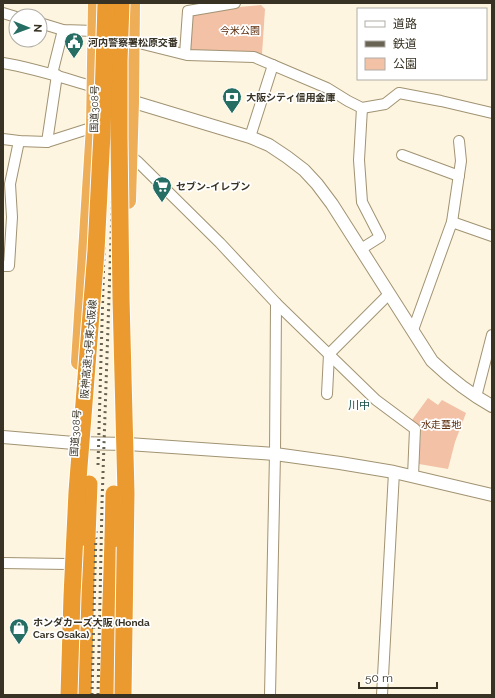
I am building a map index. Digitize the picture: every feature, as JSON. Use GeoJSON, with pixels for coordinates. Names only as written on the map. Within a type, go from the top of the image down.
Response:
{"type":"FeatureCollection","features":[{"type":"Feature","properties":{"kind":"highway","name":"国道308号"},"geometry":{"type":"LineString","coordinates":[[64,695],[67,564],[94,127],[96,3]]}},
{"type":"Feature","properties":{"kind":"highway","name":"阪神高速13号東大阪線"},"geometry":{"type":"LineString","coordinates":[[69,695],[77,492],[96,251],[102,133],[106,3]]}},
{"type":"Feature","properties":{"kind":"highway"},"geometry":{"type":"LineString","coordinates":[[121,3],[119,128],[121,298],[126,494],[122,695]]}},
{"type":"Feature","properties":{"kind":"highway"},"geometry":{"type":"LineString","coordinates":[[127,695],[130,563],[130,471],[127,422],[125,311],[131,102],[132,3]]}},
{"type":"Feature","properties":{"kind":"highway"},"geometry":{"type":"LineString","coordinates":[[83,695],[96,251]]}},
{"type":"Feature","properties":{"kind":"highway"},"geometry":{"type":"LineString","coordinates":[[108,695],[121,298]]}},
{"type":"Feature","properties":{"kind":"street"},"geometry":{"type":"LineString","coordinates":[[184,54],[188,11],[235,3]]}},
{"type":"Feature","properties":{"kind":"street"},"geometry":{"type":"LineString","coordinates":[[48,25],[63,30],[95,31]]}},
{"type":"Feature","properties":{"kind":"street"},"geometry":{"type":"LineString","coordinates":[[47,142],[54,75],[63,30]]}},
{"type":"Feature","properties":{"kind":"street"},"geometry":{"type":"LineString","coordinates":[[131,41],[184,54],[254,57],[327,88],[362,108],[385,104],[399,93],[492,113]]}},
{"type":"Feature","properties":{"kind":"street"},"geometry":{"type":"LineString","coordinates":[[3,63],[54,75],[131,102],[250,137],[269,145],[287,157],[304,170],[332,204],[432,361],[447,375],[476,397],[492,406]]}},
{"type":"Feature","properties":{"kind":"street"},"geometry":{"type":"LineString","coordinates":[[250,137],[273,65]]}},
{"type":"Feature","properties":{"kind":"street"},"geometry":{"type":"LineString","coordinates":[[361,249],[380,237],[362,202],[359,160],[362,108]]}},
{"type":"Feature","properties":{"kind":"street"},"geometry":{"type":"LineString","coordinates":[[3,139],[47,142],[94,127]]}},
{"type":"Feature","properties":{"kind":"street"},"geometry":{"type":"LineString","coordinates":[[413,330],[452,222],[461,161],[459,140]]}},
{"type":"Feature","properties":{"kind":"street"},"geometry":{"type":"LineString","coordinates":[[3,266],[9,266],[12,217],[7,205],[19,141]]}},
{"type":"Feature","properties":{"kind":"street"},"geometry":{"type":"LineString","coordinates":[[129,155],[138,162],[220,243],[276,303],[376,400],[415,429],[413,476]]}},
{"type":"Feature","properties":{"kind":"street"},"geometry":{"type":"LineString","coordinates":[[402,155],[459,176]]}},
{"type":"Feature","properties":{"kind":"street"},"geometry":{"type":"LineString","coordinates":[[452,222],[492,236]]}},
{"type":"Feature","properties":{"kind":"street"},"geometry":{"type":"LineString","coordinates":[[327,394],[329,354],[389,294]]}},
{"type":"Feature","properties":{"kind":"street"},"geometry":{"type":"LineString","coordinates":[[270,695],[275,454],[276,303]]}},
{"type":"Feature","properties":{"kind":"street"},"geometry":{"type":"LineString","coordinates":[[476,397],[492,335]]}},
{"type":"Feature","properties":{"kind":"street"},"geometry":{"type":"LineString","coordinates":[[3,437],[74,443],[128,444],[275,454],[394,472],[492,495]]}},
{"type":"Feature","properties":{"kind":"street"},"geometry":{"type":"LineString","coordinates":[[382,695],[394,472]]}},
{"type":"Feature","properties":{"kind":"street"},"geometry":{"type":"LineString","coordinates":[[3,563],[67,564]]}},
{"type":"Feature","properties":{"kind":"green space","name":"今米公園"},"geometry":{"type":"Polygon","coordinates":[[[261,5],[265,9],[262,54],[192,52],[189,49],[193,15],[239,7],[261,5]]]}},
{"type":"Feature","properties":{"kind":"green space","name":"水走墓地"},"geometry":{"type":"Polygon","coordinates":[[[428,398],[438,405],[442,400],[466,413],[455,442],[448,469],[419,464],[421,428],[412,420],[428,398]]]}},
{"type":"Feature","properties":{"kind":"railway"},"geometry":{"type":"LineString","coordinates":[[98,465],[111,3]]}},
{"type":"Feature","properties":{"kind":"railway"},"geometry":{"type":"LineString","coordinates":[[98,695],[102,503],[119,3]]}},
{"type":"Feature","properties":{"kind":"railway"},"geometry":{"type":"LineString","coordinates":[[92,695],[96,531]]}},
{"type":"Feature","properties":{"kind":"place","name":"河内警察署松原交番"},"geometry":{"type":"Point","coordinates":[74,59]}},
{"type":"Feature","properties":{"kind":"place","name":"大阪シティ信用金庫"},"geometry":{"type":"Point","coordinates":[232,114]}},
{"type":"Feature","properties":{"kind":"place","name":"セブン-イレブン"},"geometry":{"type":"Point","coordinates":[162,203]}},
{"type":"Feature","properties":{"kind":"place","name":"ホンダカーズ大阪 (Honda Cars Osaka)"},"geometry":{"type":"Point","coordinates":[19,645]}},
{"type":"Feature","properties":{"kind":"district","name":"川中"},"geometry":{"type":"Point","coordinates":[359,405]}}]}
